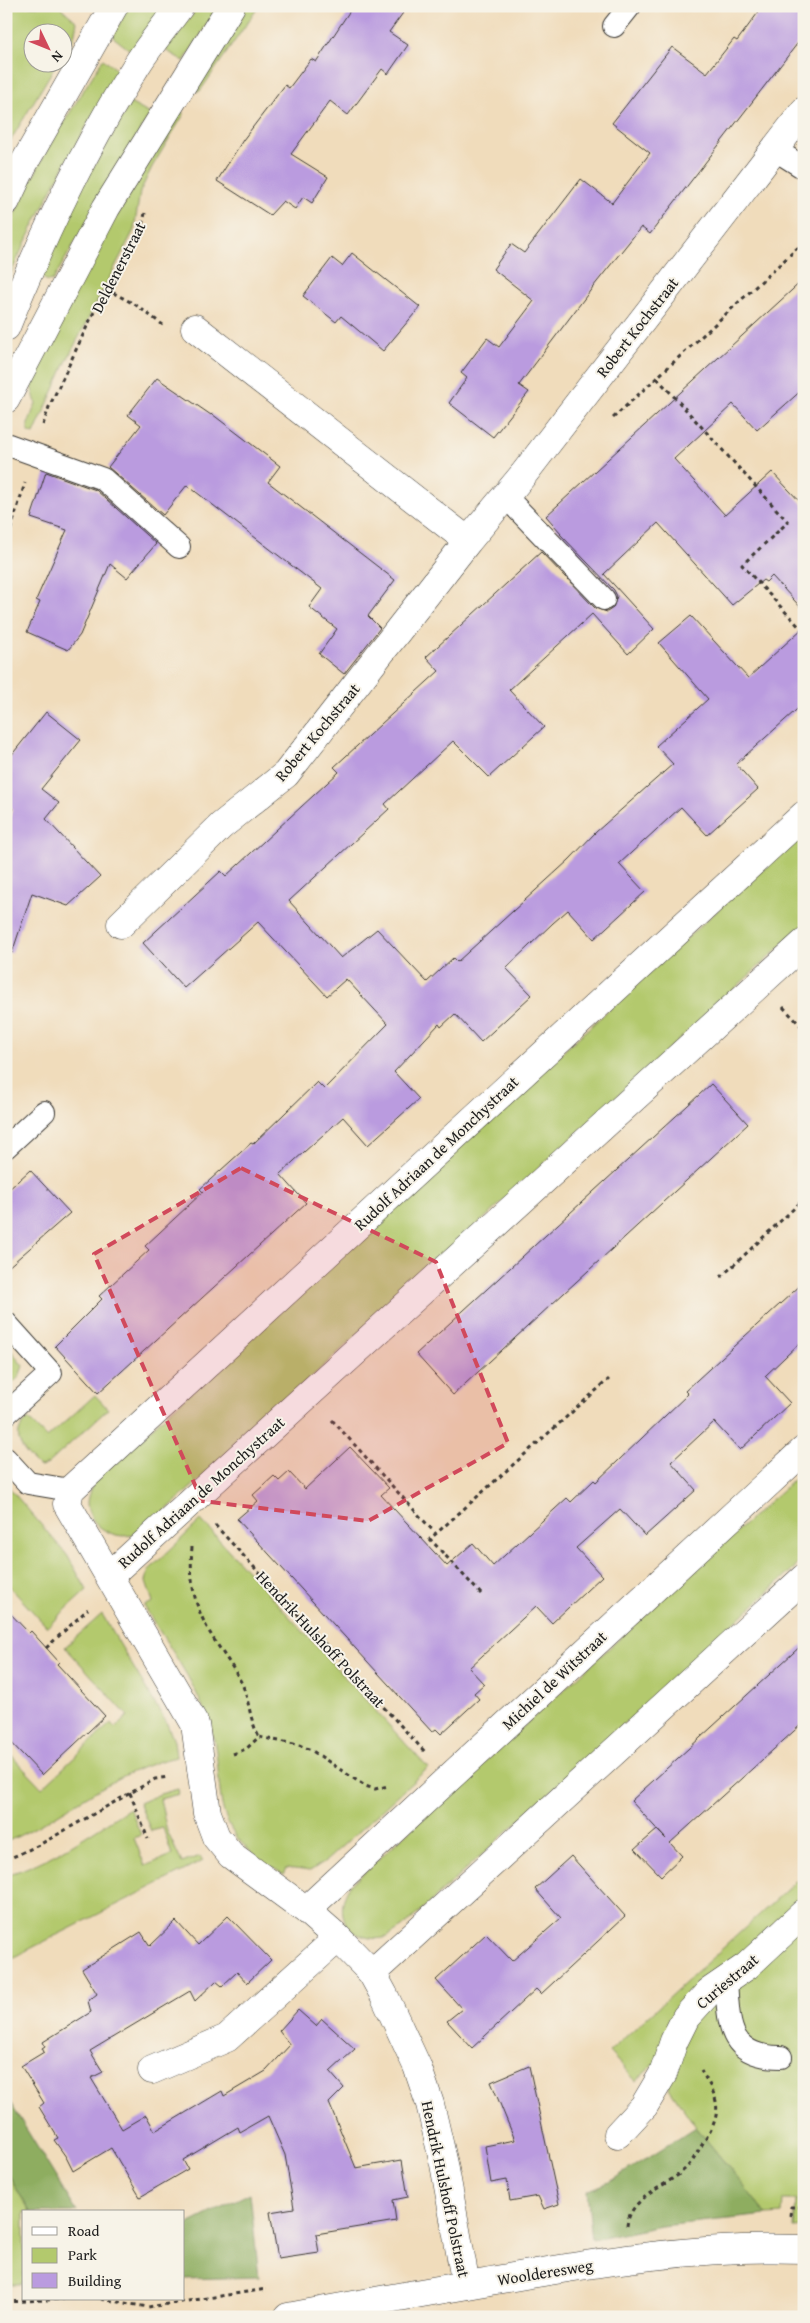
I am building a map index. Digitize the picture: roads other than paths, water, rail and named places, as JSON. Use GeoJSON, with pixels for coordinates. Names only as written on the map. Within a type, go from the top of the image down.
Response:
{"type":"FeatureCollection","features":[{"type":"Feature","properties":{"kind":"street"},"geometry":{"type":"LineString","coordinates":[[6,200],[23,165],[114,6]]}},
{"type":"Feature","properties":{"kind":"street"},"geometry":{"type":"LineString","coordinates":[[6,327],[56,209],[102,124],[136,66],[180,6]]}},
{"type":"Feature","properties":{"kind":"street"},"geometry":{"type":"LineString","coordinates":[[6,399],[106,208],[231,6]]}},
{"type":"Feature","properties":{"kind":"street","name":"Robert Kochstraat"},"geometry":{"type":"LineString","coordinates":[[121,924],[221,826],[286,774],[468,541],[506,497],[804,111]]}},
{"type":"Feature","properties":{"kind":"street"},"geometry":{"type":"LineString","coordinates":[[195,328],[468,541]]}},
{"type":"Feature","properties":{"kind":"street","name":"Rudolf Adriaan de Monchystraat"},"geometry":{"type":"LineString","coordinates":[[70,1490],[804,815]]}},
{"type":"Feature","properties":{"kind":"street","name":"Rudolf Adriaan de Monchystraat"},"geometry":{"type":"LineString","coordinates":[[111,1580],[192,1500],[804,943]]}},
{"type":"Feature","properties":{"kind":"street","name":"Michiel de Witstraat"},"geometry":{"type":"LineString","coordinates":[[306,1910],[804,1450]]}},
{"type":"Feature","properties":{"kind":"street","name":"Hendrik Hulshoff Polstraat"},"geometry":{"type":"LineString","coordinates":[[70,1490],[67,1504],[196,1724],[207,1813],[216,1837],[231,1855],[306,1910],[338,1938],[372,1973],[404,2036],[430,2104],[444,2164],[466,2285]]}},
{"type":"Feature","properties":{"kind":"street"},"geometry":{"type":"LineString","coordinates":[[372,1973],[804,1578]]}},
{"type":"Feature","properties":{"kind":"street","name":"Curiestraat"},"geometry":{"type":"LineString","coordinates":[[618,2134],[644,2106],[663,2074],[674,2041],[686,2016],[709,1992],[747,1966],[804,1913]]}},
{"type":"Feature","properties":{"kind":"street"},"geometry":{"type":"LineString","coordinates":[[152,2070],[227,2038],[338,1938]]}},
{"type":"Feature","properties":{"kind":"street","name":"Woolderesweg"},"geometry":{"type":"LineString","coordinates":[[288,2317],[624,2259],[721,2249],[804,2249]]}},
{"type":"Feature","properties":{"kind":"lane"},"geometry":{"type":"LineString","coordinates":[[614,26],[630,6]]}},
{"type":"Feature","properties":{"kind":"lane"},"geometry":{"type":"LineString","coordinates":[[774,149],[804,168]]}},
{"type":"Feature","properties":{"kind":"lane"},"geometry":{"type":"LineString","coordinates":[[6,444],[103,479],[179,547]]}},
{"type":"Feature","properties":{"kind":"lane"},"geometry":{"type":"LineString","coordinates":[[506,497],[604,599]]}},
{"type":"Feature","properties":{"kind":"lane"},"geometry":{"type":"LineString","coordinates":[[6,1147],[44,1112]]}},
{"type":"Feature","properties":{"kind":"lane"},"geometry":{"type":"LineString","coordinates":[[6,1323],[51,1373],[6,1414]]}},
{"type":"Feature","properties":{"kind":"lane"},"geometry":{"type":"LineString","coordinates":[[6,1460],[28,1482],[70,1490]]}},
{"type":"Feature","properties":{"kind":"lane"},"geometry":{"type":"LineString","coordinates":[[726,1980],[728,2012],[735,2036],[744,2050],[758,2056],[781,2057]]}}]}
